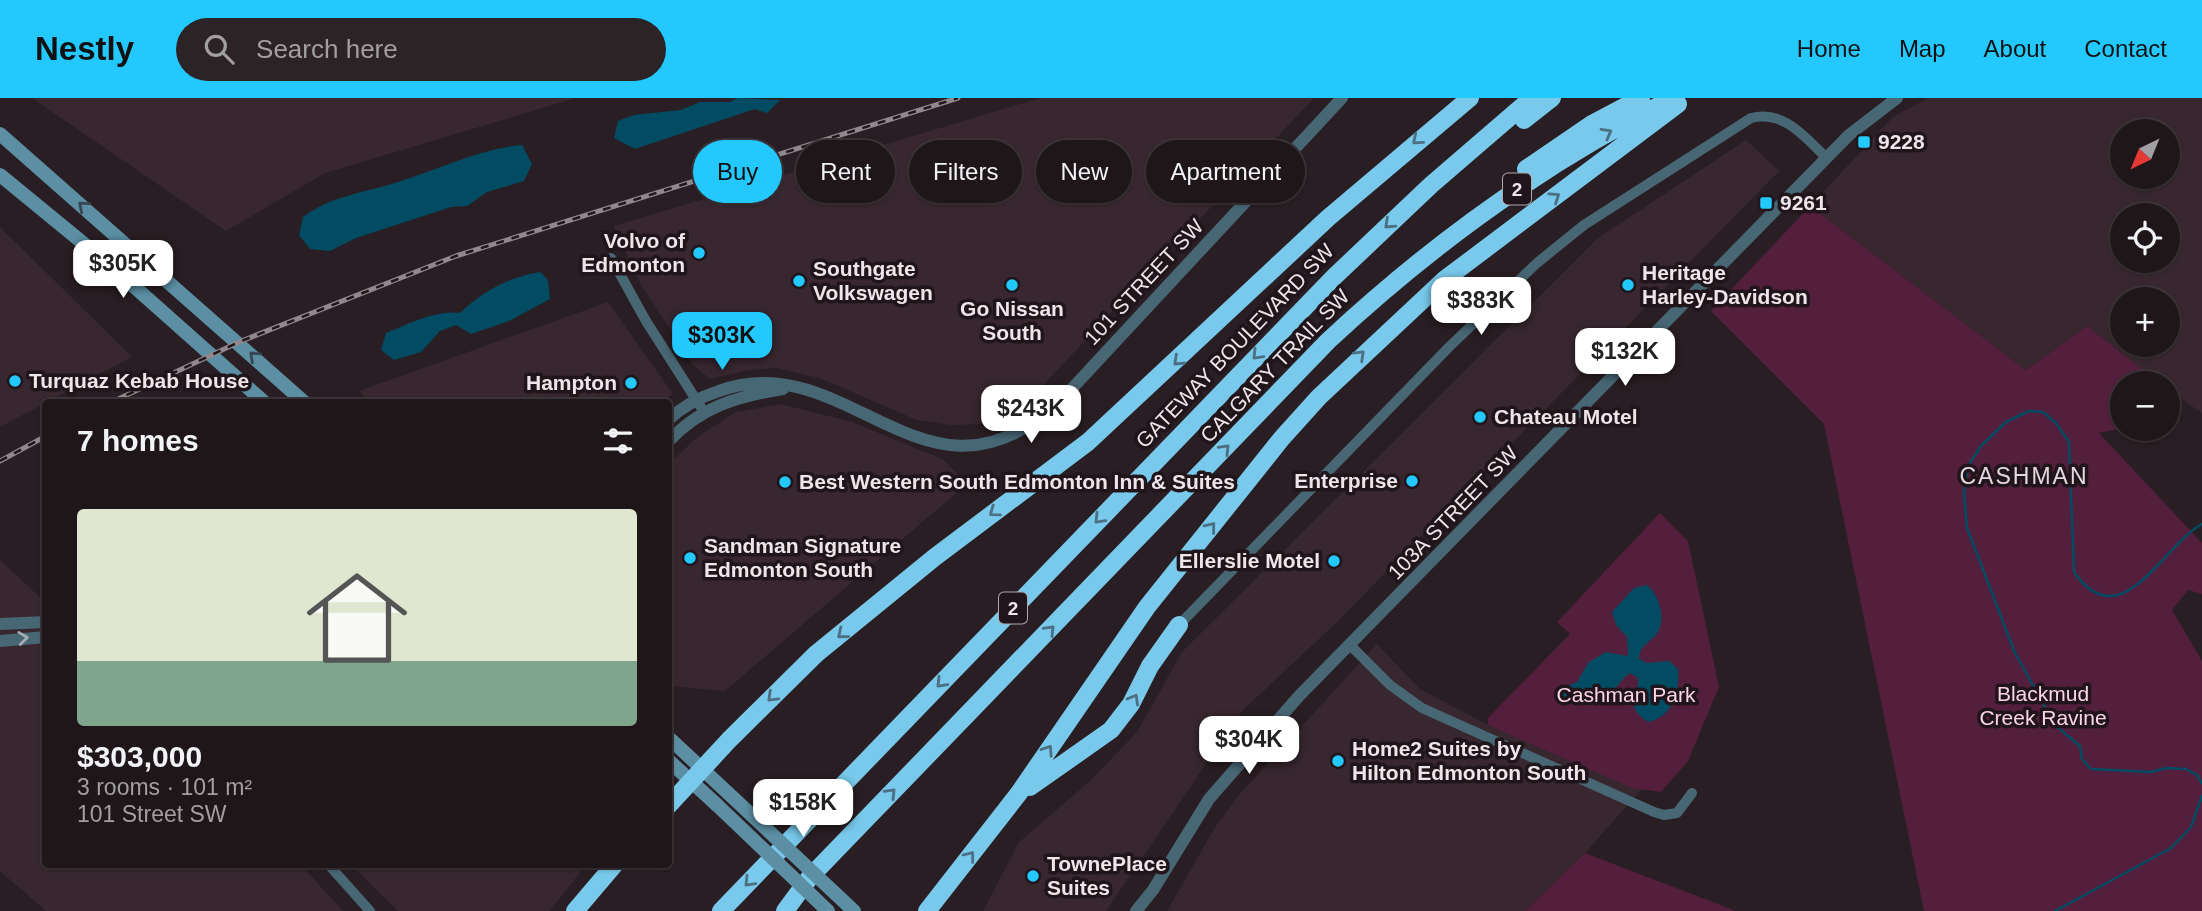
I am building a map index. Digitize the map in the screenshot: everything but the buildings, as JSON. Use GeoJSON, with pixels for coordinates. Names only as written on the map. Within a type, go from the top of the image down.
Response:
{"type":"FeatureCollection","features":[{"type":"Feature","properties":{"kind":"highway"},"geometry":{"type":"LineString","coordinates":[[672,802],[816,654],[935,557],[1088,442],[1328,218],[1471,98]]}},
{"type":"Feature","properties":{"kind":"highway","name":"GATEWAY BOULEVARD SW"},"geometry":{"type":"LineString","coordinates":[[721,911],[1305,306],[1431,185],[1532,98]]}},
{"type":"Feature","properties":{"kind":"highway"},"geometry":{"type":"LineString","coordinates":[[1431,185],[1465,166],[1552,98]]}},
{"type":"Feature","properties":{"kind":"highway"},"geometry":{"type":"LineString","coordinates":[[1372,300],[1431,242],[1505,183],[1592,124],[1641,98]]}},
{"type":"Feature","properties":{"kind":"highway","name":"CALGARY TRAIL SW"},"geometry":{"type":"LineString","coordinates":[[785,911],[810,877],[1328,341],[1372,300],[1434,248],[1544,171],[1674,98]]}},
{"type":"Feature","properties":{"kind":"highway"},"geometry":{"type":"LineString","coordinates":[[929,910],[1009,806],[1147,607],[1282,438],[1319,397],[1444,280],[1686,98]]}},
{"type":"Feature","properties":{"kind":"highway"},"geometry":{"type":"LineString","coordinates":[[1009,806],[1048,772],[1111,730],[1131,704],[1150,666],[1179,625]]}},
{"type":"Feature","properties":{"kind":"highway"},"geometry":{"type":"LineString","coordinates":[[575,911],[610,868]]}},
{"type":"Feature","properties":{"kind":"highway"},"geometry":{"type":"LineString","coordinates":[[777,911],[810,877]]}},
{"type":"Feature","properties":{"kind":"main road"},"geometry":{"type":"LineString","coordinates":[[0,134],[301,399]]}},
{"type":"Feature","properties":{"kind":"main road"},"geometry":{"type":"LineString","coordinates":[[0,175],[111,265],[261,399]]}},
{"type":"Feature","properties":{"kind":"main road"},"geometry":{"type":"LineString","coordinates":[[672,742],[717,805],[828,911]]}},
{"type":"Feature","properties":{"kind":"main road"},"geometry":{"type":"LineString","coordinates":[[672,762],[728,793],[854,911]]}},
{"type":"Feature","properties":{"kind":"street","name":"101 STREET SW"},"geometry":{"type":"LineString","coordinates":[[672,417],[696,400],[754,381],[831,398],[928,442],[975,446],[1020,433],[1066,395],[1342,98]]}},
{"type":"Feature","properties":{"kind":"street","name":"103A STREET SW"},"geometry":{"type":"LineString","coordinates":[[1136,911],[1153,890],[1185,833],[1217,788],[1299,696],[1858,125],[1897,98]]}},
{"type":"Feature","properties":{"kind":"street"},"geometry":{"type":"LineString","coordinates":[[1179,625],[1449,347],[1537,263],[1584,225],[1751,118],[1775,116],[1790,124],[1827,158]]}},
{"type":"Feature","properties":{"kind":"street"},"geometry":{"type":"LineString","coordinates":[[611,258],[646,321],[704,412]]}},
{"type":"Feature","properties":{"kind":"street","name":"101 STREET SW"},"geometry":{"type":"LineString","coordinates":[[672,439],[704,412],[738,398],[793,388]]}},
{"type":"Feature","properties":{"kind":"street"},"geometry":{"type":"LineString","coordinates":[[0,624],[42,622]]}},
{"type":"Feature","properties":{"kind":"street"},"geometry":{"type":"LineString","coordinates":[[0,641],[42,637]]}},
{"type":"Feature","properties":{"kind":"street"},"geometry":{"type":"LineString","coordinates":[[1350,645],[1390,685],[1422,708],[1654,812],[1664,816],[1678,813],[1692,793]]}},
{"type":"Feature","properties":{"kind":"street"},"geometry":{"type":"LineString","coordinates":[[332,868],[370,911]]}},
{"type":"Feature","properties":{"kind":"street","name":"103A STREET SW"},"geometry":{"type":"LineString","coordinates":[[1146,911],[1153,890]]}},
{"type":"Feature","properties":{"kind":"shaded area"},"geometry":{"type":"Polygon","coordinates":[[[32,98],[576,98],[325,173],[226,231],[32,98]]]}},
{"type":"Feature","properties":{"kind":"shaded area"},"geometry":{"type":"Polygon","coordinates":[[[1040,98],[1314,98],[1274,140],[1146,140],[1146,203],[1215,203],[1014,416],[983,424],[951,425],[917,420],[822,379],[777,368],[749,370],[710,379],[694,366],[641,285],[614,226],[693,202],[782,203],[782,176],[796,171],[796,203],[895,203],[895,142],[1040,98]]]}},
{"type":"Feature","properties":{"kind":"shaded area"},"geometry":{"type":"Polygon","coordinates":[[[1928,98],[2202,98],[2202,413],[2180,398],[2180,371],[2145,371],[2127,357],[2180,357],[2180,287],[2110,287],[2110,344],[2087,326],[2026,370],[1810,206],[1893,117],[1928,98]]]}},
{"type":"Feature","properties":{"kind":"shaded area"},"geometry":{"type":"Polygon","coordinates":[[[1746,140],[1779,171],[1335,624],[1242,711],[1106,911],[983,911],[1019,842],[1090,781],[1137,732],[1182,652],[1598,238],[1746,140]]]}},
{"type":"Feature","properties":{"kind":"shaded area"},"geometry":{"type":"Polygon","coordinates":[[[0,227],[132,357],[53,399],[42,399],[42,405],[0,427],[0,227]]]}},
{"type":"Feature","properties":{"kind":"shaded area"},"geometry":{"type":"Polygon","coordinates":[[[608,302],[673,394],[667,399],[366,399],[359,391],[608,302]]]}},
{"type":"Feature","properties":{"kind":"shaded area"},"geometry":{"type":"Polygon","coordinates":[[[780,404],[852,422],[942,459],[968,483],[725,691],[672,686],[672,461],[696,438],[736,412],[780,404]]]}},
{"type":"Feature","properties":{"kind":"shaded area"},"geometry":{"type":"Polygon","coordinates":[[[0,560],[42,599],[42,868],[304,868],[343,911],[46,911],[0,871],[0,560]]]}},
{"type":"Feature","properties":{"kind":"shaded area"},"geometry":{"type":"Polygon","coordinates":[[[1377,644],[1420,689],[1488,725],[1642,789],[1585,853],[1525,911],[1167,911],[1214,829],[1238,796],[1377,644]]]}},
{"type":"Feature","properties":{"kind":"shaded area"},"geometry":{"type":"Polygon","coordinates":[[[354,868],[584,868],[550,911],[398,911],[354,868]]]}},
{"type":"Feature","properties":{"kind":"green space","name":"Blackmud Creek Ravine"},"geometry":{"type":"Polygon","coordinates":[[[1810,206],[2026,370],[2087,326],[2110,344],[2110,357],[2127,357],[2145,371],[2110,371],[2110,431],[2099,433],[2202,543],[2202,594],[2188,590],[2172,610],[2202,661],[2202,911],[1924,911],[1824,424],[1711,311],[1810,206]]]}},
{"type":"Feature","properties":{"kind":"green space","name":"Cashman Park"},"geometry":{"type":"Polygon","coordinates":[[[1660,513],[1688,541],[1719,687],[1688,761],[1661,792],[1632,788],[1488,725],[1488,718],[1570,634],[1557,622],[1660,513]]]}},
{"type":"Feature","properties":{"kind":"green space"},"geometry":{"type":"Polygon","coordinates":[[[1585,853],[1736,911],[1525,911],[1585,853]]]}},
{"type":"Feature","properties":{"kind":"water"},"geometry":{"type":"Polygon","coordinates":[[[737,98],[780,100],[767,113],[755,109],[635,149],[614,138],[618,121],[634,115],[681,110],[700,102],[730,102],[737,98]]]}},
{"type":"Feature","properties":{"kind":"water"},"geometry":{"type":"Polygon","coordinates":[[[522,145],[532,164],[524,181],[487,192],[467,206],[451,207],[356,238],[330,251],[310,249],[299,235],[303,217],[326,204],[475,155],[522,145]]]}},
{"type":"Feature","properties":{"kind":"water"},"geometry":{"type":"Polygon","coordinates":[[[540,272],[548,280],[550,299],[509,321],[471,334],[456,325],[440,331],[421,352],[394,360],[381,350],[386,333],[432,316],[460,313],[497,286],[540,272]]]}},
{"type":"Feature","properties":{"kind":"water"},"geometry":{"type":"Polygon","coordinates":[[[1647,585],[1658,600],[1661,620],[1658,632],[1643,647],[1639,659],[1647,663],[1669,661],[1678,669],[1676,695],[1669,709],[1664,715],[1648,722],[1636,712],[1634,703],[1638,678],[1630,673],[1606,703],[1561,701],[1557,694],[1562,688],[1577,682],[1589,662],[1606,652],[1628,656],[1627,637],[1616,625],[1612,612],[1634,588],[1647,585]]]}},
{"type":"Feature","properties":{"kind":"waterway"},"geometry":{"type":"LineString","coordinates":[[2202,524],[2187,535],[2141,581],[2125,592],[2108,596],[2091,590],[2074,572],[2069,442],[2056,423],[2043,412],[2029,411],[2006,422],[1981,446],[1968,466],[1964,494],[1967,528],[2015,653],[2055,725],[2080,746],[2082,759],[2091,769],[2151,772],[2166,768],[2186,769],[2197,775],[2202,783]]}},
{"type":"Feature","properties":{"kind":"waterway"},"geometry":{"type":"LineString","coordinates":[[2055,911],[2171,848],[2191,827],[2202,796]]}},
{"type":"Feature","properties":{"kind":"railway"},"geometry":{"type":"LineString","coordinates":[[118,399],[239,342],[456,256],[958,98]]}},
{"type":"Feature","properties":{"kind":"railway"},"geometry":{"type":"LineString","coordinates":[[0,461],[42,438]]}},
{"type":"Feature","properties":{"kind":"place","name":"9228"},"geometry":{"type":"Point","coordinates":[1864,142]}},
{"type":"Feature","properties":{"kind":"place","name":"9261"},"geometry":{"type":"Point","coordinates":[1766,203]}},
{"type":"Feature","properties":{"kind":"place","name":"Volvo of Edmonton"},"geometry":{"type":"Point","coordinates":[699,253]}},
{"type":"Feature","properties":{"kind":"place","name":"Southgate Volkswagen"},"geometry":{"type":"Point","coordinates":[799,281]}},
{"type":"Feature","properties":{"kind":"place","name":"Go Nissan South"},"geometry":{"type":"Point","coordinates":[1012,285]}},
{"type":"Feature","properties":{"kind":"place","name":"Heritage Harley-Davidson"},"geometry":{"type":"Point","coordinates":[1628,285]}},
{"type":"Feature","properties":{"kind":"place","name":"Turquaz Kebab House"},"geometry":{"type":"Point","coordinates":[15,381]}},
{"type":"Feature","properties":{"kind":"place","name":"Hampton"},"geometry":{"type":"Point","coordinates":[631,383]}},
{"type":"Feature","properties":{"kind":"place","name":"Chateau Motel"},"geometry":{"type":"Point","coordinates":[1480,417]}},
{"type":"Feature","properties":{"kind":"place","name":"Enterprise"},"geometry":{"type":"Point","coordinates":[1412,481]}},
{"type":"Feature","properties":{"kind":"place","name":"Best Western South Edmonton Inn & Suites"},"geometry":{"type":"Point","coordinates":[785,482]}},
{"type":"Feature","properties":{"kind":"place","name":"Sandman Signature Edmonton South"},"geometry":{"type":"Point","coordinates":[690,558]}},
{"type":"Feature","properties":{"kind":"place","name":"Ellerslie Motel"},"geometry":{"type":"Point","coordinates":[1334,561]}},
{"type":"Feature","properties":{"kind":"place","name":"Home2 Suites by Hilton Edmonton South"},"geometry":{"type":"Point","coordinates":[1338,761]}},
{"type":"Feature","properties":{"kind":"place","name":"TownePlace Suites"},"geometry":{"type":"Point","coordinates":[1033,876]}},
{"type":"Feature","properties":{"kind":"district","name":"CASHMAN"},"geometry":{"type":"Point","coordinates":[2024,476]}}]}
